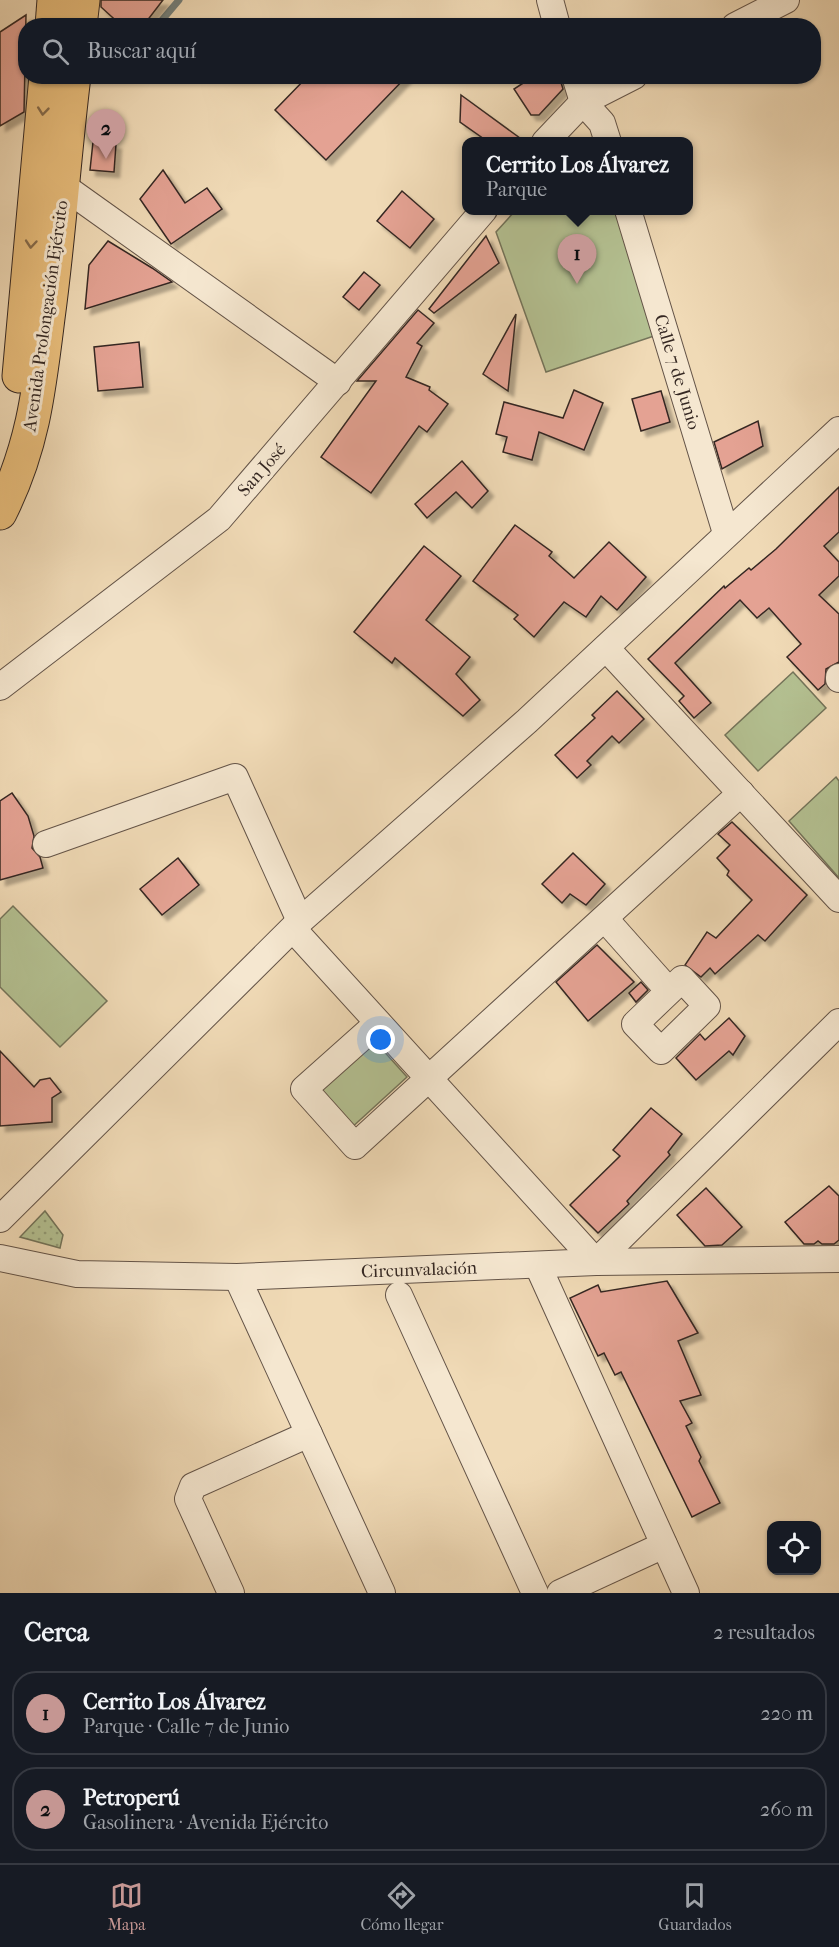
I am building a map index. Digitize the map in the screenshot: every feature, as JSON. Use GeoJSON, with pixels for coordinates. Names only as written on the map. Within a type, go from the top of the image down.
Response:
{"type":"FeatureCollection","features":[{"type":"Feature","properties":{"kind":"main road"},"geometry":{"type":"LineString","coordinates":[[53,18],[54,0]]}},
{"type":"Feature","properties":{"kind":"main road"},"geometry":{"type":"LineString","coordinates":[[81,18],[83,0]]}},
{"type":"Feature","properties":{"kind":"main road"},"geometry":{"type":"LineString","coordinates":[[46,84],[49,185]]}},
{"type":"Feature","properties":{"kind":"main road"},"geometry":{"type":"LineString","coordinates":[[49,185],[72,84]]}},
{"type":"Feature","properties":{"kind":"main road","name":"Avenida Prolongación Ejército"},"geometry":{"type":"LineString","coordinates":[[0,470],[13,424],[49,185]]}},
{"type":"Feature","properties":{"kind":"main road","name":"Avenida Prolongación Ejército"},"geometry":{"type":"LineString","coordinates":[[0,513],[27,449],[37,409],[49,185]]}},
{"type":"Feature","properties":{"kind":"street"},"geometry":{"type":"LineString","coordinates":[[550,0],[555,18]]}},
{"type":"Feature","properties":{"kind":"street"},"geometry":{"type":"LineString","coordinates":[[751,18],[786,0]]}},
{"type":"Feature","properties":{"kind":"street"},"geometry":{"type":"LineString","coordinates":[[577,84],[583,102],[602,123],[607,137]]}},
{"type":"Feature","properties":{"kind":"street"},"geometry":{"type":"LineString","coordinates":[[549,137],[583,102],[618,84]]}},
{"type":"Feature","properties":{"kind":"street"},"geometry":{"type":"LineString","coordinates":[[49,185],[338,382]]}},
{"type":"Feature","properties":{"kind":"street","name":"San José"},"geometry":{"type":"LineString","coordinates":[[0,687],[219,519],[480,215]]}},
{"type":"Feature","properties":{"kind":"street","name":"Calle 7 de Junio"},"geometry":{"type":"LineString","coordinates":[[630,215],[726,533]]}},
{"type":"Feature","properties":{"kind":"street"},"geometry":{"type":"LineString","coordinates":[[0,1219],[296,925],[527,721],[839,430]]}},
{"type":"Feature","properties":{"kind":"street"},"geometry":{"type":"LineString","coordinates":[[606,648],[839,899]]}},
{"type":"Feature","properties":{"kind":"street"},"geometry":{"type":"LineString","coordinates":[[46,844],[235,777],[296,925],[378,1023],[596,1262],[839,1022]]}},
{"type":"Feature","properties":{"kind":"street"},"geometry":{"type":"LineString","coordinates":[[378,1023],[304,1089],[355,1146],[430,1080],[741,793]]}},
{"type":"Feature","properties":{"kind":"street"},"geometry":{"type":"LineString","coordinates":[[605,919],[669,991]]}},
{"type":"Feature","properties":{"kind":"street","name":"Circunvalación"},"geometry":{"type":"LineString","coordinates":[[0,1258],[77,1274],[237,1277],[596,1262],[839,1259]]}},
{"type":"Feature","properties":{"kind":"street"},"geometry":{"type":"LineString","coordinates":[[538,1266],[686,1593]]}},
{"type":"Feature","properties":{"kind":"street"},"geometry":{"type":"LineString","coordinates":[[237,1277],[382,1593]]}},
{"type":"Feature","properties":{"kind":"street"},"geometry":{"type":"LineString","coordinates":[[399,1295],[535,1593]]}},
{"type":"Feature","properties":{"kind":"street"},"geometry":{"type":"LineString","coordinates":[[231,1593],[188,1498],[194,1486],[309,1434]]}},
{"type":"Feature","properties":{"kind":"street"},"geometry":{"type":"LineString","coordinates":[[561,1593],[664,1545]]}},
{"type":"Feature","properties":{"kind":"green space"},"geometry":{"type":"Polygon","coordinates":[[[511,215],[619,215],[654,336],[546,372],[496,232],[511,215]]]}},
{"type":"Feature","properties":{"kind":"green space"},"geometry":{"type":"Polygon","coordinates":[[[793,672],[826,708],[758,771],[725,735],[793,672]]]}},
{"type":"Feature","properties":{"kind":"green space"},"geometry":{"type":"Polygon","coordinates":[[[836,777],[839,781],[839,878],[789,821],[836,777]]]}},
{"type":"Feature","properties":{"kind":"green space"},"geometry":{"type":"Polygon","coordinates":[[[13,906],[107,1001],[60,1047],[0,987],[0,919],[13,906]]]}},
{"type":"Feature","properties":{"kind":"green space"},"geometry":{"type":"Polygon","coordinates":[[[372,1038],[407,1077],[349,1130],[314,1090],[372,1038]]]}},
{"type":"Feature","properties":{"kind":"green space"},"geometry":{"type":"Polygon","coordinates":[[[45,1211],[63,1235],[60,1248],[20,1237],[45,1211]]]}},
{"type":"Feature","properties":{"kind":"building"},"geometry":{"type":"Polygon","coordinates":[[[101,0],[163,0],[149,18],[113,18],[101,7],[101,0]]]}},
{"type":"Feature","properties":{"kind":"building"},"geometry":{"type":"Polygon","coordinates":[[[18,20],[18,84],[25,84],[24,112],[0,126],[0,32],[18,20]]]}},
{"type":"Feature","properties":{"kind":"building"},"geometry":{"type":"Polygon","coordinates":[[[300,84],[399,84],[326,160],[275,110],[300,84]]]}},
{"type":"Feature","properties":{"kind":"building"},"geometry":{"type":"Polygon","coordinates":[[[522,84],[561,84],[563,89],[539,115],[531,115],[514,89],[522,84]]]}},
{"type":"Feature","properties":{"kind":"building"},"geometry":{"type":"Polygon","coordinates":[[[461,95],[519,137],[481,137],[460,122],[461,95]]]}},
{"type":"Feature","properties":{"kind":"building"},"geometry":{"type":"Polygon","coordinates":[[[93,142],[116,144],[114,172],[90,170],[93,142]]]}},
{"type":"Feature","properties":{"kind":"building"},"geometry":{"type":"Polygon","coordinates":[[[163,170],[185,203],[207,188],[222,209],[171,244],[140,199],[163,170]]]}},
{"type":"Feature","properties":{"kind":"building"},"geometry":{"type":"Polygon","coordinates":[[[402,191],[434,219],[410,248],[377,221],[402,191]]]}},
{"type":"Feature","properties":{"kind":"building"},"geometry":{"type":"Polygon","coordinates":[[[486,236],[499,263],[434,313],[429,309],[486,236]]]}},
{"type":"Feature","properties":{"kind":"building"},"geometry":{"type":"Polygon","coordinates":[[[108,241],[172,282],[85,309],[89,265],[108,241]]]}},
{"type":"Feature","properties":{"kind":"building"},"geometry":{"type":"Polygon","coordinates":[[[364,272],[380,285],[359,310],[343,297],[364,272]]]}},
{"type":"Feature","properties":{"kind":"building"},"geometry":{"type":"Polygon","coordinates":[[[418,310],[434,323],[417,343],[422,346],[406,377],[430,387],[429,390],[448,404],[427,432],[419,426],[371,493],[321,457],[376,381],[357,381],[418,310]]]}},
{"type":"Feature","properties":{"kind":"building"},"geometry":{"type":"Polygon","coordinates":[[[516,314],[508,391],[483,374],[516,314]]]}},
{"type":"Feature","properties":{"kind":"building"},"geometry":{"type":"Polygon","coordinates":[[[139,342],[143,387],[98,391],[94,347],[139,342]]]}},
{"type":"Feature","properties":{"kind":"building"},"geometry":{"type":"Polygon","coordinates":[[[574,390],[603,403],[584,450],[539,432],[532,460],[503,452],[507,437],[496,434],[504,402],[563,418],[574,390]]]}},
{"type":"Feature","properties":{"kind":"building"},"geometry":{"type":"Polygon","coordinates":[[[661,391],[670,422],[641,431],[632,399],[661,391]]]}},
{"type":"Feature","properties":{"kind":"building"},"geometry":{"type":"Polygon","coordinates":[[[758,421],[763,446],[722,469],[714,442],[758,421]]]}},
{"type":"Feature","properties":{"kind":"building"},"geometry":{"type":"Polygon","coordinates":[[[462,461],[488,491],[472,508],[456,492],[427,518],[415,504],[462,461]]]}},
{"type":"Feature","properties":{"kind":"building"},"geometry":{"type":"Polygon","coordinates":[[[839,487],[839,532],[824,546],[839,562],[839,576],[819,595],[839,614],[839,662],[826,669],[825,684],[818,690],[787,657],[801,644],[769,608],[757,618],[740,600],[675,663],[711,703],[694,718],[679,701],[684,696],[648,659],[724,586],[725,588],[749,568],[751,570],[776,549],[839,487]]]}},
{"type":"Feature","properties":{"kind":"building"},"geometry":{"type":"Polygon","coordinates":[[[515,525],[552,552],[549,556],[574,578],[609,542],[646,577],[617,610],[601,596],[586,617],[564,602],[534,637],[514,619],[518,615],[473,581],[515,525]]]}},
{"type":"Feature","properties":{"kind":"building"},"geometry":{"type":"Polygon","coordinates":[[[424,546],[461,576],[426,620],[470,657],[456,674],[480,700],[463,716],[395,658],[392,663],[354,632],[424,546]]]}},
{"type":"Feature","properties":{"kind":"building"},"geometry":{"type":"Polygon","coordinates":[[[617,691],[644,719],[619,743],[612,736],[587,761],[591,765],[577,778],[555,755],[595,718],[592,715],[617,691]]]}},
{"type":"Feature","properties":{"kind":"building"},"geometry":{"type":"Polygon","coordinates":[[[12,793],[28,816],[34,836],[32,848],[40,857],[43,868],[0,880],[0,801],[12,793]]]}},
{"type":"Feature","properties":{"kind":"building"},"geometry":{"type":"Polygon","coordinates":[[[732,822],[807,895],[765,941],[758,935],[715,974],[710,968],[701,977],[685,965],[707,932],[716,938],[752,900],[727,875],[729,871],[717,858],[730,845],[718,834],[732,822]]]}},
{"type":"Feature","properties":{"kind":"building"},"geometry":{"type":"Polygon","coordinates":[[[573,853],[605,884],[586,905],[570,894],[562,903],[542,884],[573,853]]]}},
{"type":"Feature","properties":{"kind":"building"},"geometry":{"type":"Polygon","coordinates":[[[178,858],[199,885],[162,915],[140,889],[178,858]]]}},
{"type":"Feature","properties":{"kind":"building"},"geometry":{"type":"Polygon","coordinates":[[[597,945],[634,982],[588,1021],[556,982],[597,945]]]}},
{"type":"Feature","properties":{"kind":"building"},"geometry":{"type":"Polygon","coordinates":[[[641,982],[648,990],[636,1002],[629,993],[641,982]]]}},
{"type":"Feature","properties":{"kind":"building"},"geometry":{"type":"Polygon","coordinates":[[[729,1018],[745,1036],[733,1055],[729,1051],[696,1080],[676,1058],[700,1034],[705,1040],[729,1018]]]}},
{"type":"Feature","properties":{"kind":"building"},"geometry":{"type":"Polygon","coordinates":[[[0,1051],[34,1087],[40,1080],[50,1078],[61,1092],[52,1098],[52,1122],[0,1126],[0,1051]]]}},
{"type":"Feature","properties":{"kind":"building"},"geometry":{"type":"Polygon","coordinates":[[[651,1108],[682,1134],[668,1152],[670,1155],[627,1201],[629,1204],[598,1233],[570,1205],[620,1156],[613,1150],[651,1108]]]}},
{"type":"Feature","properties":{"kind":"building"},"geometry":{"type":"Polygon","coordinates":[[[829,1186],[839,1196],[839,1240],[834,1244],[822,1244],[818,1241],[814,1244],[804,1244],[785,1222],[829,1186]]]}},
{"type":"Feature","properties":{"kind":"building"},"geometry":{"type":"Polygon","coordinates":[[[706,1188],[742,1227],[722,1245],[705,1246],[677,1215],[706,1188]]]}},
{"type":"Feature","properties":{"kind":"building"},"geometry":{"type":"Polygon","coordinates":[[[667,1281],[698,1333],[678,1341],[701,1395],[680,1401],[692,1423],[686,1426],[701,1457],[699,1461],[720,1503],[692,1517],[621,1372],[615,1375],[604,1353],[598,1356],[570,1298],[598,1285],[601,1292],[667,1281]]]}},
{"type":"Feature","properties":{"kind":"waterway"},"geometry":{"type":"LineString","coordinates":[[164,18],[179,0]]}},
{"type":"Feature","properties":{"kind":"place","name":"Petroperú"},"geometry":{"type":"Point","coordinates":[106,159]}},
{"type":"Feature","properties":{"kind":"place","name":"Cerrito Los Álvarez"},"geometry":{"type":"Point","coordinates":[577,284]}}]}
